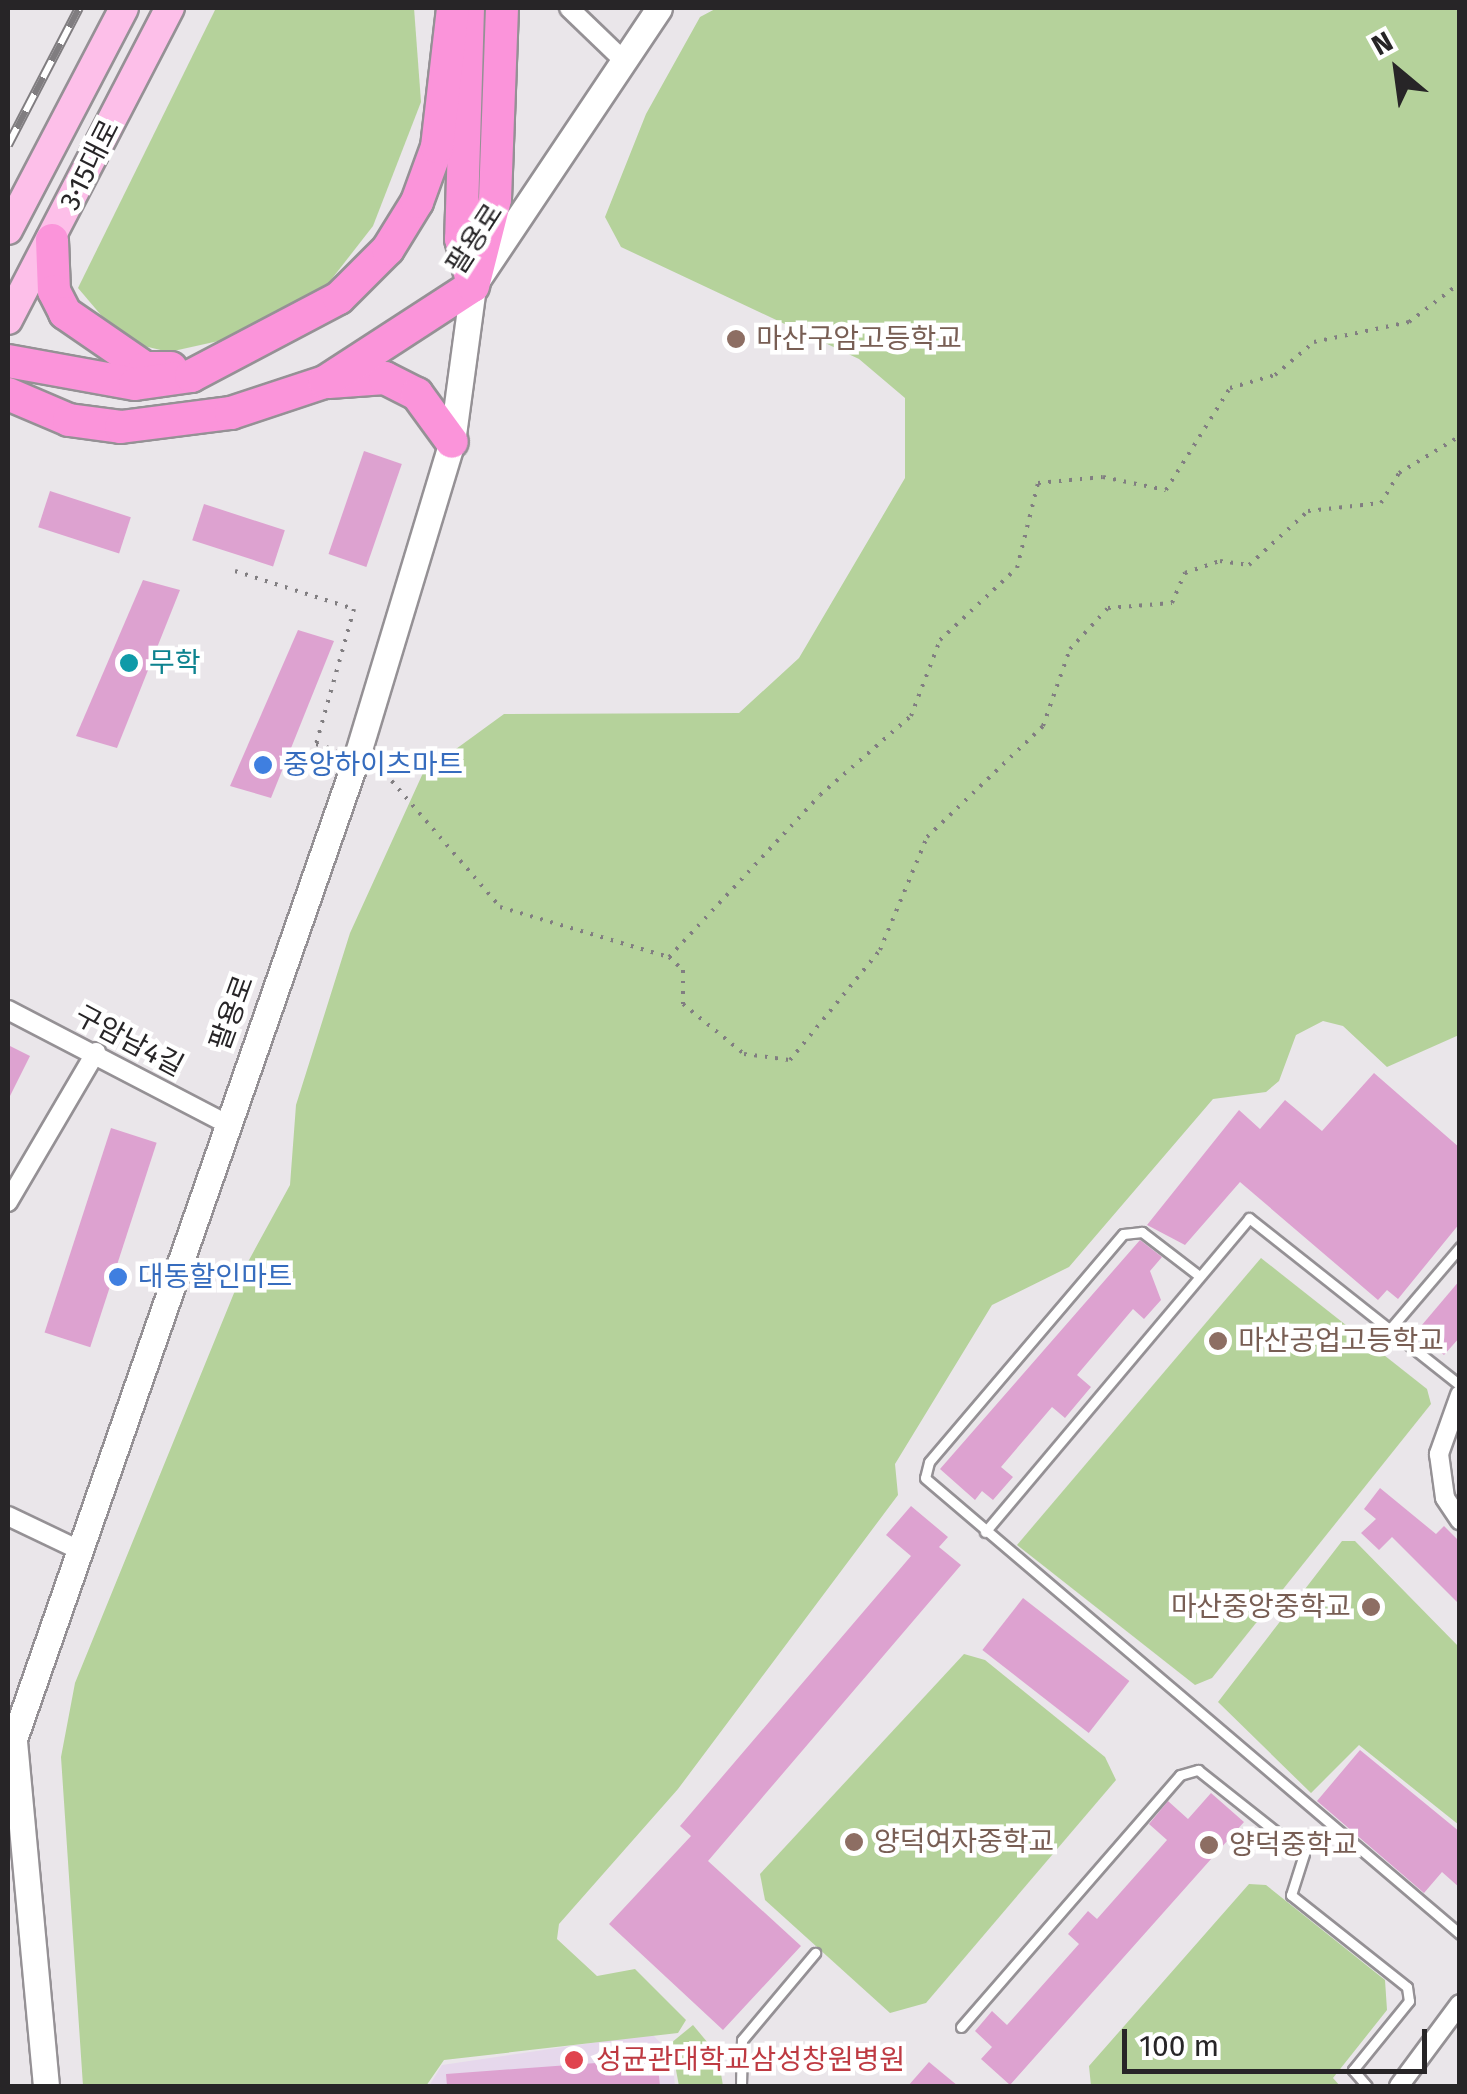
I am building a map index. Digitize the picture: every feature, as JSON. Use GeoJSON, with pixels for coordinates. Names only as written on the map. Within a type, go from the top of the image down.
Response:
{"type":"FeatureCollection","features":[{"type":"Feature","properties":{"kind":"highway"},"geometry":{"type":"LineString","coordinates":[[8,361],[135,384],[190,376],[339,298],[388,249],[417,202],[437,148],[453,8]]}},
{"type":"Feature","properties":{"kind":"highway"},"geometry":{"type":"LineString","coordinates":[[468,8],[461,239],[473,286]]}},
{"type":"Feature","properties":{"kind":"highway"},"geometry":{"type":"LineString","coordinates":[[8,394],[69,420],[121,427],[231,413],[324,382],[473,286],[495,199],[502,8]]}},
{"type":"Feature","properties":{"kind":"highway"},"geometry":{"type":"LineString","coordinates":[[52,240],[54,291],[65,314],[145,368],[257,344]]}},
{"type":"Feature","properties":{"kind":"highway"},"geometry":{"type":"LineString","coordinates":[[324,382],[385,378],[417,394],[452,442]]}},
{"type":"Feature","properties":{"kind":"main road","name":"3·15대로"},"geometry":{"type":"LineString","coordinates":[[8,230],[124,8]]}},
{"type":"Feature","properties":{"kind":"main road","name":"3·15대로"},"geometry":{"type":"LineString","coordinates":[[8,320],[170,8]]}},
{"type":"Feature","properties":{"kind":"main road","name":"팔용로"},"geometry":{"type":"LineString","coordinates":[[46,2086],[14,1738],[224,1123],[358,756],[452,442],[473,286],[659,8]]}},
{"type":"Feature","properties":{"kind":"street"},"geometry":{"type":"LineString","coordinates":[[569,8],[622,59]]}},
{"type":"Feature","properties":{"kind":"street","name":"구암남4길"},"geometry":{"type":"LineString","coordinates":[[8,1010],[96,1052],[224,1123]]}},
{"type":"Feature","properties":{"kind":"street"},"geometry":{"type":"LineString","coordinates":[[8,1202],[96,1052]]}},
{"type":"Feature","properties":{"kind":"street"},"geometry":{"type":"LineString","coordinates":[[1460,1395],[1439,1454],[1445,1498],[1460,1520]]}},
{"type":"Feature","properties":{"kind":"street"},"geometry":{"type":"LineString","coordinates":[[8,1516],[77,1550]]}},
{"type":"Feature","properties":{"kind":"street"},"geometry":{"type":"LineString","coordinates":[[1399,2086],[1460,2004]]}},
{"type":"Feature","properties":{"kind":"lane"},"geometry":{"type":"LineString","coordinates":[[985,1532],[1242,1222],[1256,1219],[1460,1386]]}},
{"type":"Feature","properties":{"kind":"lane"},"geometry":{"type":"LineString","coordinates":[[1198,1275],[1142,1232],[1123,1234],[941,1447],[925,1478],[1460,1934]]}},
{"type":"Feature","properties":{"kind":"lane"},"geometry":{"type":"LineString","coordinates":[[1390,1328],[1460,1247]]}},
{"type":"Feature","properties":{"kind":"lane"},"geometry":{"type":"LineString","coordinates":[[961,2027],[1180,1776],[1198,1770],[1304,1854],[1291,1895],[1407,1987],[1409,2001],[1353,2070],[1367,2086]]}},
{"type":"Feature","properties":{"kind":"lane"},"geometry":{"type":"LineString","coordinates":[[742,2086],[742,2040],[815,1952]]}},
{"type":"Feature","properties":{"kind":"path"},"geometry":{"type":"LineString","coordinates":[[669,957],[820,796],[911,716],[940,640],[1017,568],[1038,483],[1103,476],[1166,490],[1230,388],[1274,375],[1314,342],[1409,322],[1460,283]]}},
{"type":"Feature","properties":{"kind":"path"},"geometry":{"type":"LineString","coordinates":[[236,571],[354,609],[316,744],[358,756],[393,772],[500,908],[669,957],[683,970],[684,1004],[744,1054],[790,1060],[880,950],[927,837],[1043,726],[1070,649],[1108,608],[1172,603],[1185,573],[1220,561],[1249,565],[1308,510],[1381,502],[1398,473],[1460,436]]}},
{"type":"Feature","properties":{"kind":"shaded area","name":"성균관대학교삼성창원병원"},"geometry":{"type":"Polygon","coordinates":[[[652,2034],[672,2055],[675,2086],[429,2086],[442,2065],[652,2034]]]}},
{"type":"Feature","properties":{"kind":"green space"},"geometry":{"type":"Polygon","coordinates":[[[216,8],[414,8],[421,102],[373,226],[320,294],[232,338],[169,352],[123,341],[78,288],[216,8]]]}},
{"type":"Feature","properties":{"kind":"green space"},"geometry":{"type":"Polygon","coordinates":[[[717,8],[1459,8],[1459,1035],[1387,1067],[1343,1026],[1323,1021],[1296,1035],[1279,1081],[1266,1092],[1213,1099],[1069,1267],[992,1305],[895,1464],[898,1495],[678,1789],[559,1924],[557,1939],[597,1976],[635,1969],[686,2020],[678,2033],[444,2060],[426,2086],[83,2086],[61,1757],[75,1683],[243,1271],[290,1185],[296,1105],[350,933],[423,773],[504,714],[739,713],[799,658],[905,478],[905,398],[859,359],[621,247],[605,217],[646,114],[700,17],[717,8]]]}},
{"type":"Feature","properties":{"kind":"green space"},"geometry":{"type":"Polygon","coordinates":[[[1261,1258],[1427,1389],[1431,1404],[1212,1678],[1195,1685],[1017,1545],[1261,1258]]]}},
{"type":"Feature","properties":{"kind":"green space"},"geometry":{"type":"Polygon","coordinates":[[[1342,1541],[1355,1541],[1459,1647],[1459,1825],[1359,1745],[1311,1793],[1218,1702],[1342,1541]]]}},
{"type":"Feature","properties":{"kind":"green space"},"geometry":{"type":"Polygon","coordinates":[[[964,1654],[985,1660],[1105,1757],[1116,1780],[926,2003],[890,2013],[765,1900],[760,1874],[964,1654]]]}},
{"type":"Feature","properties":{"kind":"green space"},"geometry":{"type":"Polygon","coordinates":[[[1249,1884],[1266,1885],[1385,1980],[1387,2010],[1333,2078],[1340,2086],[1091,2086],[1089,2066],[1249,1884]]]}},
{"type":"Feature","properties":{"kind":"green space"},"geometry":{"type":"Polygon","coordinates":[[[693,2025],[718,2055],[723,2086],[679,2086],[671,2043],[693,2025]]]}},
{"type":"Feature","properties":{"kind":"building"},"geometry":{"type":"Polygon","coordinates":[[[364,451],[402,464],[366,567],[329,554],[364,451]]]}},
{"type":"Feature","properties":{"kind":"building"},"geometry":{"type":"Polygon","coordinates":[[[50,491],[131,517],[119,553],[38,527],[50,491]]]}},
{"type":"Feature","properties":{"kind":"building"},"geometry":{"type":"Polygon","coordinates":[[[204,504],[285,530],[273,566],[192,540],[204,504]]]}},
{"type":"Feature","properties":{"kind":"building","name":"무학"},"geometry":{"type":"Polygon","coordinates":[[[143,580],[180,590],[117,748],[76,736],[143,580]]]}},
{"type":"Feature","properties":{"kind":"building","name":"무학"},"geometry":{"type":"Polygon","coordinates":[[[298,630],[334,641],[271,798],[230,786],[298,630]]]}},
{"type":"Feature","properties":{"kind":"building"},"geometry":{"type":"Polygon","coordinates":[[[8,1045],[30,1056],[8,1100],[8,1045]]]}},
{"type":"Feature","properties":{"kind":"building"},"geometry":{"type":"Polygon","coordinates":[[[1374,1073],[1460,1148],[1460,1223],[1398,1299],[1387,1290],[1378,1300],[1240,1182],[1185,1245],[1147,1225],[1239,1110],[1260,1129],[1285,1100],[1322,1131],[1374,1073]]]}},
{"type":"Feature","properties":{"kind":"building"},"geometry":{"type":"Polygon","coordinates":[[[111,1128],[157,1143],[90,1347],[45,1332],[111,1128]]]}},
{"type":"Feature","properties":{"kind":"building"},"geometry":{"type":"Polygon","coordinates":[[[1140,1240],[1162,1257],[1150,1271],[1161,1300],[1144,1319],[1133,1309],[1077,1375],[1091,1387],[1065,1418],[1052,1407],[1001,1467],[1013,1477],[993,1500],[982,1491],[975,1500],[940,1469],[1140,1240]]]}},
{"type":"Feature","properties":{"kind":"building"},"geometry":{"type":"Polygon","coordinates":[[[1460,1280],[1460,1337],[1444,1355],[1416,1332],[1460,1280]]]}},
{"type":"Feature","properties":{"kind":"building"},"geometry":{"type":"Polygon","coordinates":[[[1380,1488],[1436,1534],[1444,1526],[1460,1542],[1460,1605],[1392,1537],[1379,1550],[1361,1533],[1376,1519],[1364,1509],[1380,1488]]]}},
{"type":"Feature","properties":{"kind":"building"},"geometry":{"type":"Polygon","coordinates":[[[911,1506],[948,1537],[939,1547],[961,1565],[708,1861],[801,1946],[723,2030],[609,1924],[691,1836],[680,1826],[911,1556],[886,1535],[911,1506]]]}},
{"type":"Feature","properties":{"kind":"building"},"geometry":{"type":"Polygon","coordinates":[[[1023,1598],[1129,1681],[1089,1733],[982,1650],[1023,1598]]]}},
{"type":"Feature","properties":{"kind":"building"},"geometry":{"type":"Polygon","coordinates":[[[1360,1750],[1460,1832],[1460,1888],[1442,1872],[1424,1893],[1317,1801],[1360,1750]]]}},
{"type":"Feature","properties":{"kind":"building"},"geometry":{"type":"Polygon","coordinates":[[[1211,1793],[1244,1822],[1010,2085],[981,2059],[992,2047],[975,2031],[992,2011],[1007,2025],[1079,1944],[1068,1934],[1088,1911],[1097,1919],[1167,1840],[1149,1824],[1168,1801],[1188,1819],[1211,1793]]]}},
{"type":"Feature","properties":{"kind":"building"},"geometry":{"type":"Polygon","coordinates":[[[656,2048],[660,2086],[447,2086],[446,2074],[596,2063],[595,2056],[656,2048]]]}},
{"type":"Feature","properties":{"kind":"building"},"geometry":{"type":"Polygon","coordinates":[[[929,2062],[958,2086],[908,2086],[929,2062]]]}},
{"type":"Feature","properties":{"kind":"railway"},"geometry":{"type":"LineString","coordinates":[[8,145],[79,8]]}},
{"type":"Feature","properties":{"kind":"place","name":"마산구암고등학교"},"geometry":{"type":"Point","coordinates":[736,339]}},
{"type":"Feature","properties":{"kind":"place","name":"무학"},"geometry":{"type":"Point","coordinates":[129,663]}},
{"type":"Feature","properties":{"kind":"place","name":"중앙하이츠마트"},"geometry":{"type":"Point","coordinates":[263,765]}},
{"type":"Feature","properties":{"kind":"place","name":"대동할인마트"},"geometry":{"type":"Point","coordinates":[118,1277]}},
{"type":"Feature","properties":{"kind":"place","name":"마산공업고등학교"},"geometry":{"type":"Point","coordinates":[1218,1341]}},
{"type":"Feature","properties":{"kind":"place","name":"마산중앙중학교"},"geometry":{"type":"Point","coordinates":[1371,1607]}},
{"type":"Feature","properties":{"kind":"place","name":"양덕여자중학교"},"geometry":{"type":"Point","coordinates":[854,1842]}},
{"type":"Feature","properties":{"kind":"place","name":"양덕중학교"},"geometry":{"type":"Point","coordinates":[1209,1845]}},
{"type":"Feature","properties":{"kind":"place","name":"성균관대학교삼성창원병원"},"geometry":{"type":"Point","coordinates":[574,2060]}}]}
